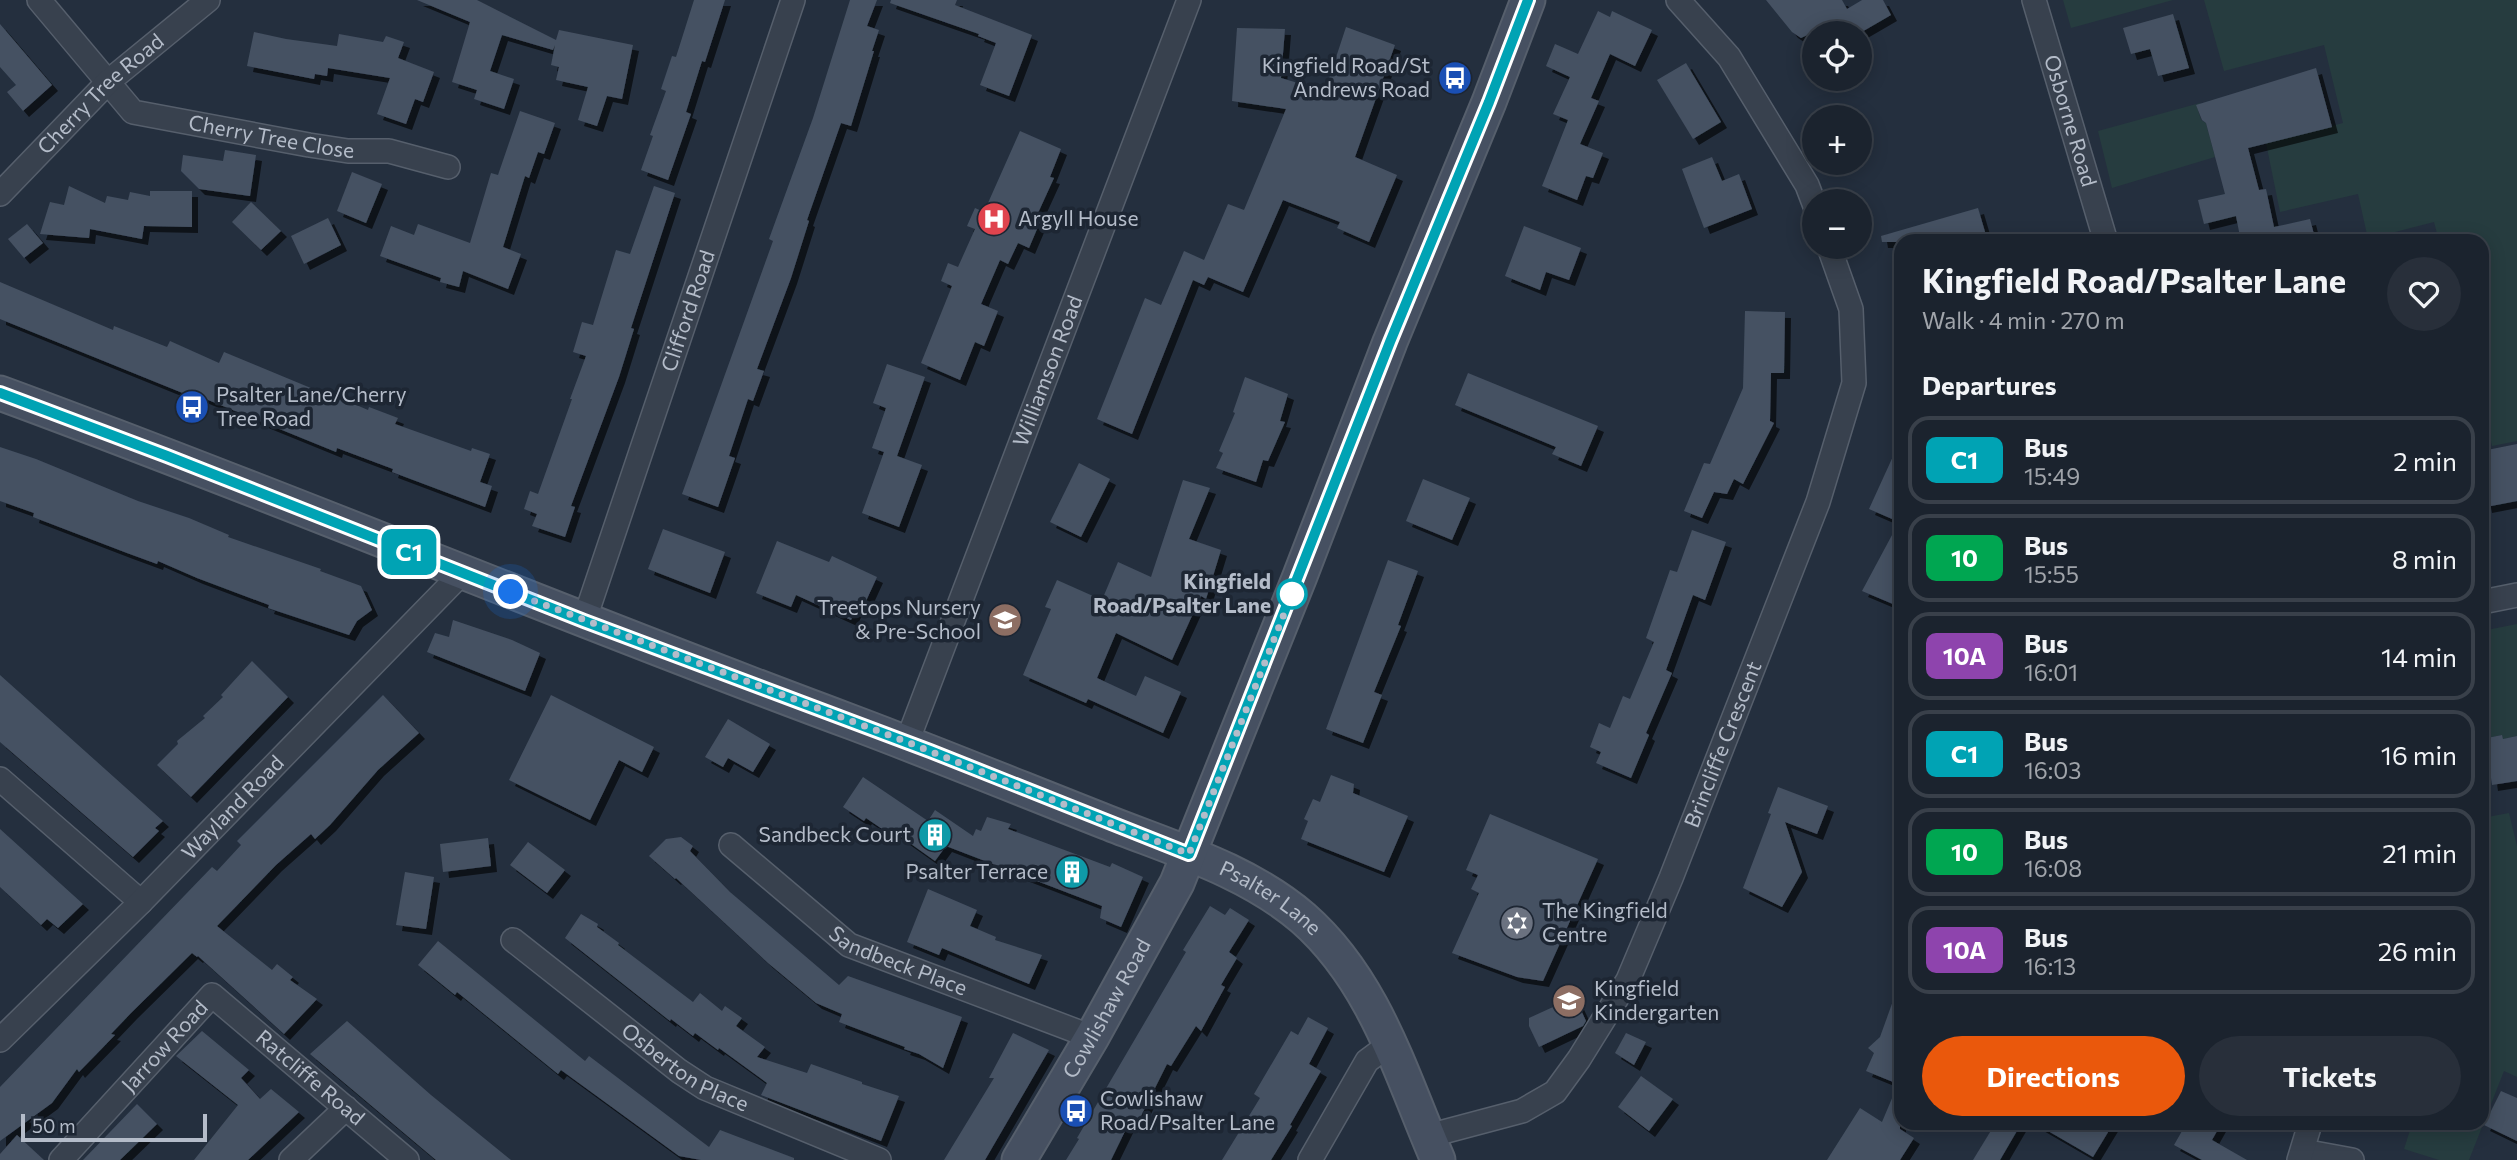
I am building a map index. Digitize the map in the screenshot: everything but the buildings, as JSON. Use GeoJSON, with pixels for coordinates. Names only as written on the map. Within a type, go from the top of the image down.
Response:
{"type":"FeatureCollection","features":[{"type":"Feature","properties":{"kind":"street","name":"Cherry Tree Close"},"geometry":{"type":"LineString","coordinates":[[39,0],[134,112],[348,151],[389,151],[448,167]]}},
{"type":"Feature","properties":{"kind":"street","name":"Cherry Tree Road"},"geometry":{"type":"LineString","coordinates":[[0,194],[110,81],[208,0]]}},
{"type":"Feature","properties":{"kind":"street","name":"Clifford Road"},"geometry":{"type":"LineString","coordinates":[[584,621],[793,0]]}},
{"type":"Feature","properties":{"kind":"street","name":"Williamson Road"},"geometry":{"type":"LineString","coordinates":[[907,742],[1189,0]]}},
{"type":"Feature","properties":{"kind":"street","name":"Cowlishaw Road"},"geometry":{"type":"LineString","coordinates":[[1019,1160],[1092,1037],[1171,894],[1189,854],[1528,0]]}},
{"type":"Feature","properties":{"kind":"street"},"geometry":{"type":"LineString","coordinates":[[1678,0],[1729,57],[1809,189]]}},
{"type":"Feature","properties":{"kind":"street","name":"Osborne Road"},"geometry":{"type":"LineString","coordinates":[[2034,0],[2104,234]]}},
{"type":"Feature","properties":{"kind":"street","name":"Brincliffe Crescent"},"geometry":{"type":"LineString","coordinates":[[1433,1148],[1522,1111],[1555,1092],[1628,980],[1671,878],[1818,502],[1854,383],[1851,309],[1833,259]]}},
{"type":"Feature","properties":{"kind":"street","name":"Psalter Lane"},"geometry":{"type":"LineString","coordinates":[[0,393],[584,621],[907,742],[1189,854],[1256,886],[1301,916],[1348,966],[1390,1044],[1433,1148]]}},
{"type":"Feature","properties":{"kind":"street","name":"Wayland Road"},"geometry":{"type":"LineString","coordinates":[[0,1040],[141,902],[462,573]]}},
{"type":"Feature","properties":{"kind":"street"},"geometry":{"type":"LineString","coordinates":[[2489,601],[2517,595]]}},
{"type":"Feature","properties":{"kind":"street"},"geometry":{"type":"LineString","coordinates":[[0,779],[141,902]]}},
{"type":"Feature","properties":{"kind":"street","name":"Sandbeck Place"},"geometry":{"type":"LineString","coordinates":[[731,845],[849,945],[1092,1037]]}},
{"type":"Feature","properties":{"kind":"street","name":"Osberton Place"},"geometry":{"type":"LineString","coordinates":[[513,940],[679,1071],[705,1088],[879,1160]]}},
{"type":"Feature","properties":{"kind":"street","name":"Ratcliffe Road"},"geometry":{"type":"LineString","coordinates":[[212,995],[407,1160]]}},
{"type":"Feature","properties":{"kind":"street","name":"Jarrow Road"},"geometry":{"type":"LineString","coordinates":[[61,1160],[212,995]]}},
{"type":"Feature","properties":{"kind":"street"},"geometry":{"type":"LineString","coordinates":[[1310,1160],[1367,1061],[1390,1044]]}},
{"type":"Feature","properties":{"kind":"street"},"geometry":{"type":"LineString","coordinates":[[291,1160],[346,1108]]}},
{"type":"Feature","properties":{"kind":"street"},"geometry":{"type":"LineString","coordinates":[[2308,1130],[2301,1155],[2352,1160]]}},
{"type":"Feature","properties":{"kind":"green space"},"geometry":{"type":"Polygon","coordinates":[[[2063,0],[2173,0],[2071,28],[2063,0]]]}},
{"type":"Feature","properties":{"kind":"green space"},"geometry":{"type":"Polygon","coordinates":[[[2204,0],[2517,0],[2517,441],[2492,446],[2489,433],[2489,234],[2437,234],[2434,222],[2387,234],[2367,234],[2358,194],[2280,212],[2266,143],[2343,123],[2324,45],[2224,71],[2204,0]]]}},
{"type":"Feature","properties":{"kind":"green space"},"geometry":{"type":"Polygon","coordinates":[[[2200,103],[2198,110],[2201,120],[2206,123],[2215,157],[2112,188],[2098,131],[2200,103]]]}},
{"type":"Feature","properties":{"kind":"green space"},"geometry":{"type":"Polygon","coordinates":[[[2517,624],[2517,736],[2503,739],[2502,735],[2489,738],[2489,630],[2517,624]]]}},
{"type":"Feature","properties":{"kind":"green space"},"geometry":{"type":"Polygon","coordinates":[[[2509,813],[2517,846],[2517,1077],[2504,1071],[2489,1109],[2489,817],[2509,813]]]}},
{"type":"Feature","properties":{"kind":"green space"},"geometry":{"type":"Polygon","coordinates":[[[2410,1130],[2481,1130],[2469,1160],[2439,1160],[2404,1149],[2410,1130]]]}},
{"type":"Feature","properties":{"kind":"bus line","name":"C1"},"geometry":{"type":"LineString","coordinates":[[0,393],[584,621],[930,751],[1189,854],[1528,0]]}},
{"type":"Feature","properties":{"kind":"place","name":"Kingfield Road/St Andrews Road"},"geometry":{"type":"Point","coordinates":[1455,78]}},
{"type":"Feature","properties":{"kind":"place","name":"Argyll House"},"geometry":{"type":"Point","coordinates":[994,219]}},
{"type":"Feature","properties":{"kind":"place","name":"Psalter Lane/Cherry Tree Road"},"geometry":{"type":"Point","coordinates":[192,407]}},
{"type":"Feature","properties":{"kind":"place","name":"Kingfield Road/Psalter Lane"},"geometry":{"type":"Point","coordinates":[1292,594]}},
{"type":"Feature","properties":{"kind":"place","name":"Treetops Nursery & Pre-School"},"geometry":{"type":"Point","coordinates":[1005,620]}},
{"type":"Feature","properties":{"kind":"place","name":"Sandbeck Court"},"geometry":{"type":"Point","coordinates":[935,835]}},
{"type":"Feature","properties":{"kind":"place","name":"Psalter Terrace"},"geometry":{"type":"Point","coordinates":[1072,872]}},
{"type":"Feature","properties":{"kind":"place","name":"The Kingfield Centre"},"geometry":{"type":"Point","coordinates":[1517,923]}},
{"type":"Feature","properties":{"kind":"place","name":"Kingfield Kindergarten"},"geometry":{"type":"Point","coordinates":[1569,1001]}},
{"type":"Feature","properties":{"kind":"place","name":"Cowlishaw Road/Psalter Lane"},"geometry":{"type":"Point","coordinates":[1076,1111]}},
{"type":"Feature","properties":{"kind":"route"},"geometry":{"type":"LineString","coordinates":[[511,592],[907,742],[1189,854],[1292,594]]}}]}
